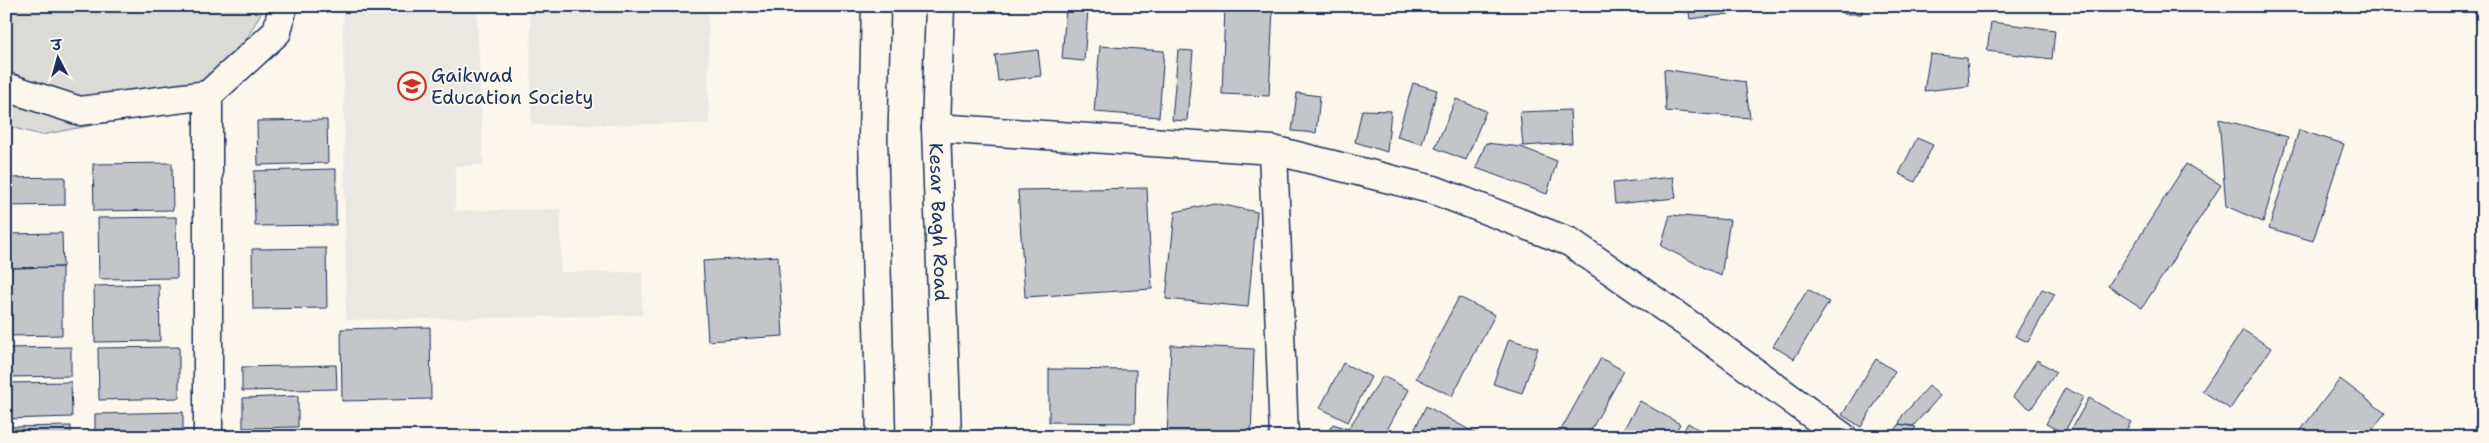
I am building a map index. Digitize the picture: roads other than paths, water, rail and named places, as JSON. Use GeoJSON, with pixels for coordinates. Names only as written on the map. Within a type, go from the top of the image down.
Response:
{"type":"FeatureCollection","features":[{"type":"Feature","properties":{"kind":"street"},"geometry":{"type":"LineString","coordinates":[[6,87],[80,111],[208,95],[277,32],[284,6]]}},
{"type":"Feature","properties":{"kind":"street"},"geometry":{"type":"LineString","coordinates":[[876,6],[873,136],[881,437]]}},
{"type":"Feature","properties":{"kind":"street","name":"Kesar Bagh Road"},"geometry":{"type":"LineString","coordinates":[[940,6],[936,128],[947,437]]}},
{"type":"Feature","properties":{"kind":"street"},"geometry":{"type":"LineString","coordinates":[[208,95],[208,437]]}},
{"type":"Feature","properties":{"kind":"street"},"geometry":{"type":"LineString","coordinates":[[936,128],[1273,150],[1434,190],[1570,242],[1694,328],[1843,437]]}},
{"type":"Feature","properties":{"kind":"street"},"geometry":{"type":"LineString","coordinates":[[1273,150],[1284,437]]}},
{"type":"Feature","properties":{"kind":"place","name":"Gaikwad Education Society"},"geometry":{"type":"Point","coordinates":[412,86]}}]}
